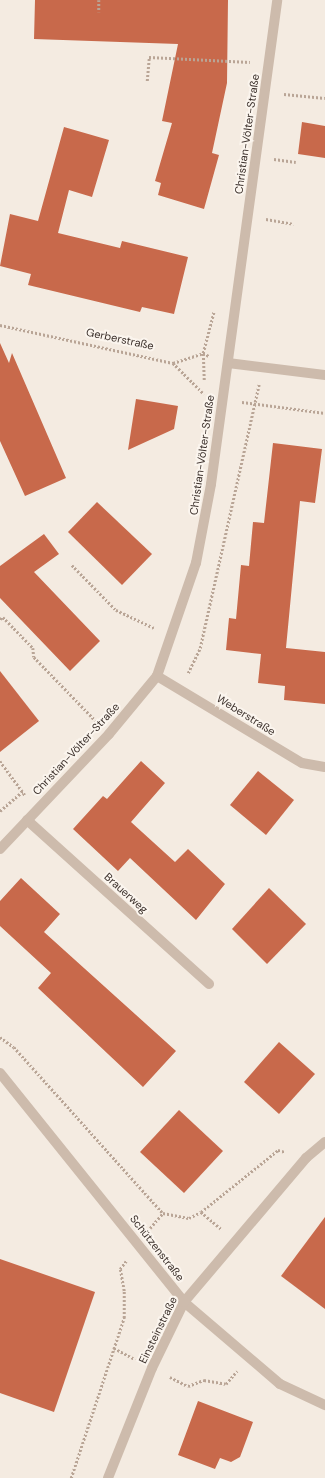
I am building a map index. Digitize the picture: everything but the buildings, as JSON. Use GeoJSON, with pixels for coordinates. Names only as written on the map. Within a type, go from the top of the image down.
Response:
{"type":"FeatureCollection","features":[{"type":"Feature","properties":{"kind":"street","name":"Christian-Völter-Straße"},"geometry":{"type":"LineString","coordinates":[[0,849],[109,734],[157,676],[196,564],[211,484],[221,401],[228,363],[277,0]]}},
{"type":"Feature","properties":{"kind":"street"},"geometry":{"type":"LineString","coordinates":[[228,363],[325,375]]}},
{"type":"Feature","properties":{"kind":"street","name":"Weberstraße"},"geometry":{"type":"LineString","coordinates":[[157,676],[180,688],[302,763],[325,767]]}},
{"type":"Feature","properties":{"kind":"street","name":"Brauerweg"},"geometry":{"type":"LineString","coordinates":[[27,820],[209,984]]}},
{"type":"Feature","properties":{"kind":"street","name":"Schützenstraße"},"geometry":{"type":"LineString","coordinates":[[0,1073],[184,1302],[280,1384],[325,1405]]}},
{"type":"Feature","properties":{"kind":"street","name":"Einsteinstraße"},"geometry":{"type":"LineString","coordinates":[[108,1478],[152,1368],[184,1302],[306,1158],[325,1142]]}},
{"type":"Feature","properties":{"kind":"path"},"geometry":{"type":"LineString","coordinates":[[99,0],[99,12]]}},
{"type":"Feature","properties":{"kind":"path"},"geometry":{"type":"LineString","coordinates":[[147,81],[149,57],[269,63]]}},
{"type":"Feature","properties":{"kind":"path"},"geometry":{"type":"LineString","coordinates":[[265,92],[325,98]]}},
{"type":"Feature","properties":{"kind":"path"},"geometry":{"type":"LineString","coordinates":[[248,215],[294,224]]}},
{"type":"Feature","properties":{"kind":"path","name":"Gerberstraße"},"geometry":{"type":"LineString","coordinates":[[0,325],[173,363]]}},
{"type":"Feature","properties":{"kind":"path"},"geometry":{"type":"LineString","coordinates":[[221,401],[204,395],[173,363],[203,353],[228,363]]}},
{"type":"Feature","properties":{"kind":"path"},"geometry":{"type":"LineString","coordinates":[[180,688],[200,648],[256,403],[262,367]]}},
{"type":"Feature","properties":{"kind":"path"},"geometry":{"type":"LineString","coordinates":[[256,403],[325,413]]}},
{"type":"Feature","properties":{"kind":"path"},"geometry":{"type":"LineString","coordinates":[[72,565],[116,610],[171,636]]}},
{"type":"Feature","properties":{"kind":"path"},"geometry":{"type":"LineString","coordinates":[[0,619],[3,617],[33,648],[34,658],[109,734]]}},
{"type":"Feature","properties":{"kind":"path"},"geometry":{"type":"LineString","coordinates":[[0,761],[37,809]]}},
{"type":"Feature","properties":{"kind":"path"},"geometry":{"type":"LineString","coordinates":[[0,811],[23,791]]}},
{"type":"Feature","properties":{"kind":"path"},"geometry":{"type":"LineString","coordinates":[[0,1036],[14,1047],[163,1213],[189,1218],[201,1212],[278,1150],[306,1158]]}},
{"type":"Feature","properties":{"kind":"path"},"geometry":{"type":"LineString","coordinates":[[201,1212],[235,1240]]}},
{"type":"Feature","properties":{"kind":"path"},"geometry":{"type":"LineString","coordinates":[[71,1478],[124,1318],[124,1291],[120,1269],[163,1213]]}},
{"type":"Feature","properties":{"kind":"path"},"geometry":{"type":"LineString","coordinates":[[114,1348],[188,1386],[204,1380],[226,1384],[248,1357]]}}]}
